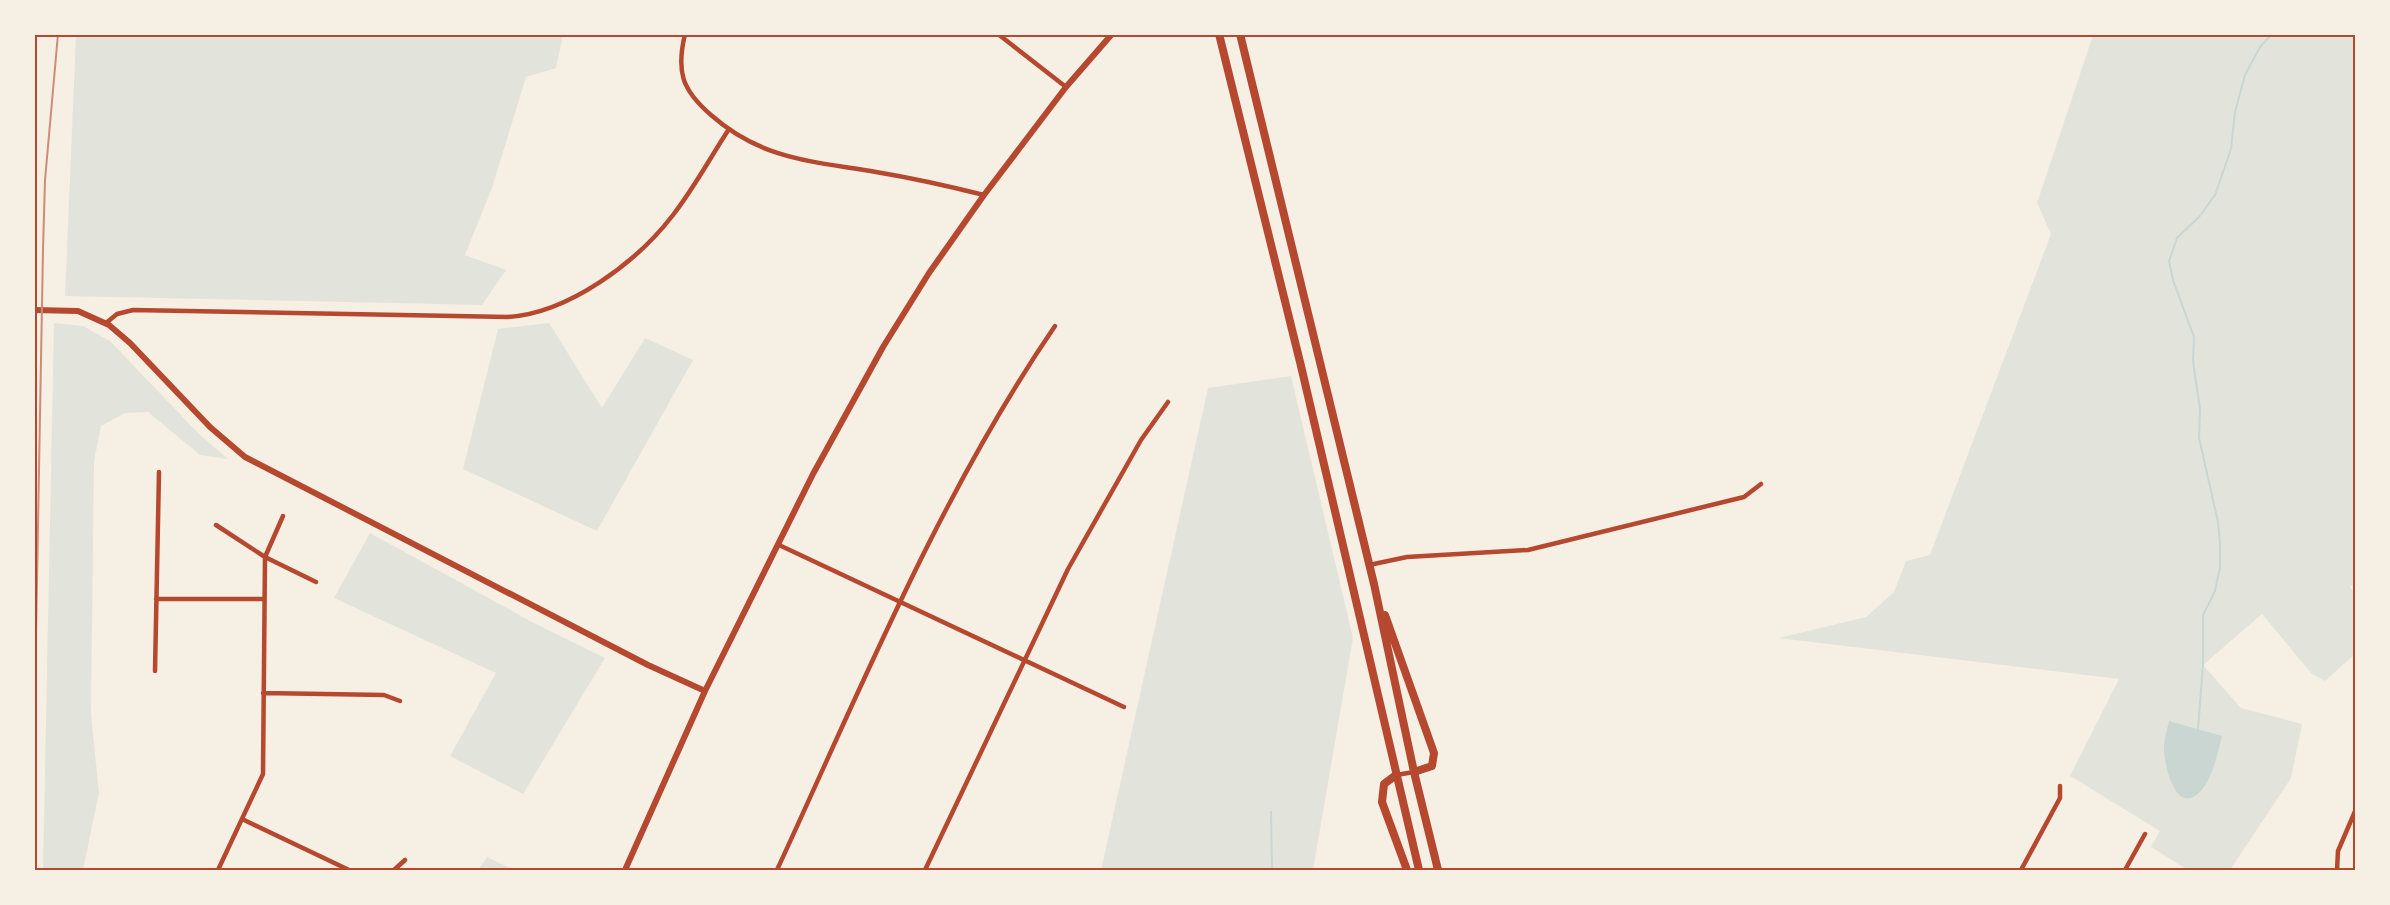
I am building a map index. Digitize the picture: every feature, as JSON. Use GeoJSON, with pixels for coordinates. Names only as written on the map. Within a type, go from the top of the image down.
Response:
{"type":"FeatureCollection","features":[{"type":"Feature","properties":{"kind":"main road"},"geometry":{"type":"LineString","coordinates":[[1220,34],[1301,366],[1419,870]]}},
{"type":"Feature","properties":{"kind":"main road"},"geometry":{"type":"LineString","coordinates":[[1240,34],[1374,584],[1414,771],[1438,870]]}},
{"type":"Feature","properties":{"kind":"main road"},"geometry":{"type":"LineString","coordinates":[[1374,584],[1434,753],[1432,766],[1414,771]]}},
{"type":"Feature","properties":{"kind":"main road"},"geometry":{"type":"LineString","coordinates":[[1396,775],[1384,784],[1382,802],[1407,870]]}},
{"type":"Feature","properties":{"kind":"street"},"geometry":{"type":"LineString","coordinates":[[685,34],[681,61],[685,87],[694,100],[729,129],[754,145],[787,158],[887,174],[984,195]]}},
{"type":"Feature","properties":{"kind":"street"},"geometry":{"type":"LineString","coordinates":[[998,34],[1066,87]]}},
{"type":"Feature","properties":{"kind":"street"},"geometry":{"type":"LineString","coordinates":[[626,870],[705,692],[818,464],[883,346],[929,273],[984,195],[1066,87],[1112,34]]}},
{"type":"Feature","properties":{"kind":"street"},"geometry":{"type":"LineString","coordinates":[[106,323],[117,314],[133,310],[486,317],[522,316],[546,311],[563,304],[593,286],[664,226],[691,190],[729,129]]}},
{"type":"Feature","properties":{"kind":"street"},"geometry":{"type":"LineString","coordinates":[[34,310],[73,310],[106,323],[130,343],[210,427],[245,457],[531,606],[705,692]]}},
{"type":"Feature","properties":{"kind":"street"},"geometry":{"type":"LineString","coordinates":[[777,870],[900,602],[949,504],[996,420],[1055,326]]}},
{"type":"Feature","properties":{"kind":"street"},"geometry":{"type":"LineString","coordinates":[[925,870],[1024,660],[1093,524],[1141,440],[1168,402]]}},
{"type":"Feature","properties":{"kind":"street"},"geometry":{"type":"LineString","coordinates":[[155,671],[159,472]]}},
{"type":"Feature","properties":{"kind":"street"},"geometry":{"type":"LineString","coordinates":[[1369,565],[1407,557],[1528,550],[1744,497],[1761,484]]}},
{"type":"Feature","properties":{"kind":"street"},"geometry":{"type":"LineString","coordinates":[[218,870],[263,774],[265,557],[284,516]]}},
{"type":"Feature","properties":{"kind":"street"},"geometry":{"type":"LineString","coordinates":[[216,525],[265,557],[316,582]]}},
{"type":"Feature","properties":{"kind":"street"},"geometry":{"type":"LineString","coordinates":[[779,545],[1124,707]]}},
{"type":"Feature","properties":{"kind":"street"},"geometry":{"type":"LineString","coordinates":[[156,599],[264,599]]}},
{"type":"Feature","properties":{"kind":"street"},"geometry":{"type":"LineString","coordinates":[[263,693],[384,695],[400,701]]}},
{"type":"Feature","properties":{"kind":"street"},"geometry":{"type":"LineString","coordinates":[[1396,775],[1414,771]]}},
{"type":"Feature","properties":{"kind":"street"},"geometry":{"type":"LineString","coordinates":[[2021,870],[2060,798],[2060,786]]}},
{"type":"Feature","properties":{"kind":"street"},"geometry":{"type":"LineString","coordinates":[[2337,870],[2338,851],[2355,809]]}},
{"type":"Feature","properties":{"kind":"street"},"geometry":{"type":"LineString","coordinates":[[242,819],[349,870]]}},
{"type":"Feature","properties":{"kind":"street"},"geometry":{"type":"LineString","coordinates":[[2125,870],[2145,834]]}},
{"type":"Feature","properties":{"kind":"street"},"geometry":{"type":"LineString","coordinates":[[394,870],[405,860]]}},
{"type":"Feature","properties":{"kind":"shaded area"},"geometry":{"type":"Polygon","coordinates":[[[76,35],[563,35],[556,68],[526,77],[492,188],[465,255],[506,270],[482,305],[65,296],[76,35]]]}},
{"type":"Feature","properties":{"kind":"shaded area"},"geometry":{"type":"Polygon","coordinates":[[[2093,35],[2355,35],[2356,582],[2350,587],[2355,594],[2355,654],[2325,681],[2311,673],[2262,614],[2203,665],[2241,708],[2302,724],[2291,778],[2230,870],[2188,870],[2151,847],[2160,831],[2070,776],[2119,679],[1779,638],[1866,617],[1894,592],[1906,561],[1930,555],[2051,234],[2037,203],[2093,35]]]}},
{"type":"Feature","properties":{"kind":"shaded area"},"geometry":{"type":"Polygon","coordinates":[[[54,323],[83,326],[110,341],[199,434],[228,459],[200,455],[148,412],[125,413],[101,426],[94,461],[91,714],[99,793],[83,870],[43,870],[54,323]]]}},
{"type":"Feature","properties":{"kind":"shaded area"},"geometry":{"type":"Polygon","coordinates":[[[549,323],[602,408],[645,338],[693,360],[597,531],[463,469],[498,329],[549,323]]]}},
{"type":"Feature","properties":{"kind":"shaded area"},"geometry":{"type":"Polygon","coordinates":[[[1291,376],[1353,638],[1313,870],[1101,870],[1208,388],[1291,376]]]}},
{"type":"Feature","properties":{"kind":"shaded area"},"geometry":{"type":"Polygon","coordinates":[[[370,533],[534,623],[605,658],[523,794],[450,756],[496,673],[334,598],[370,533]]]}},
{"type":"Feature","properties":{"kind":"shaded area"},"geometry":{"type":"Polygon","coordinates":[[[2169,721],[2222,736],[2208,781],[2199,793],[2191,798],[2183,798],[2177,793],[2166,765],[2164,749],[2169,721]]]}},
{"type":"Feature","properties":{"kind":"shaded area"},"geometry":{"type":"Polygon","coordinates":[[[487,857],[514,870],[478,870],[487,857]]]}},
{"type":"Feature","properties":{"kind":"waterway"},"geometry":{"type":"LineString","coordinates":[[2198,730],[2203,664],[2203,615],[2215,591],[2220,567],[2220,544],[2218,522],[2199,438],[2200,409],[2193,361],[2194,337],[2173,280],[2169,261],[2177,238],[2199,217],[2215,195],[2231,149],[2235,112],[2245,75],[2260,47],[2272,34]]}},
{"type":"Feature","properties":{"kind":"waterway"},"geometry":{"type":"LineString","coordinates":[[1271,812],[1272,870]]}},
{"type":"Feature","properties":{"kind":"railway"},"geometry":{"type":"LineString","coordinates":[[34,746],[45,180],[58,34]]}}]}
